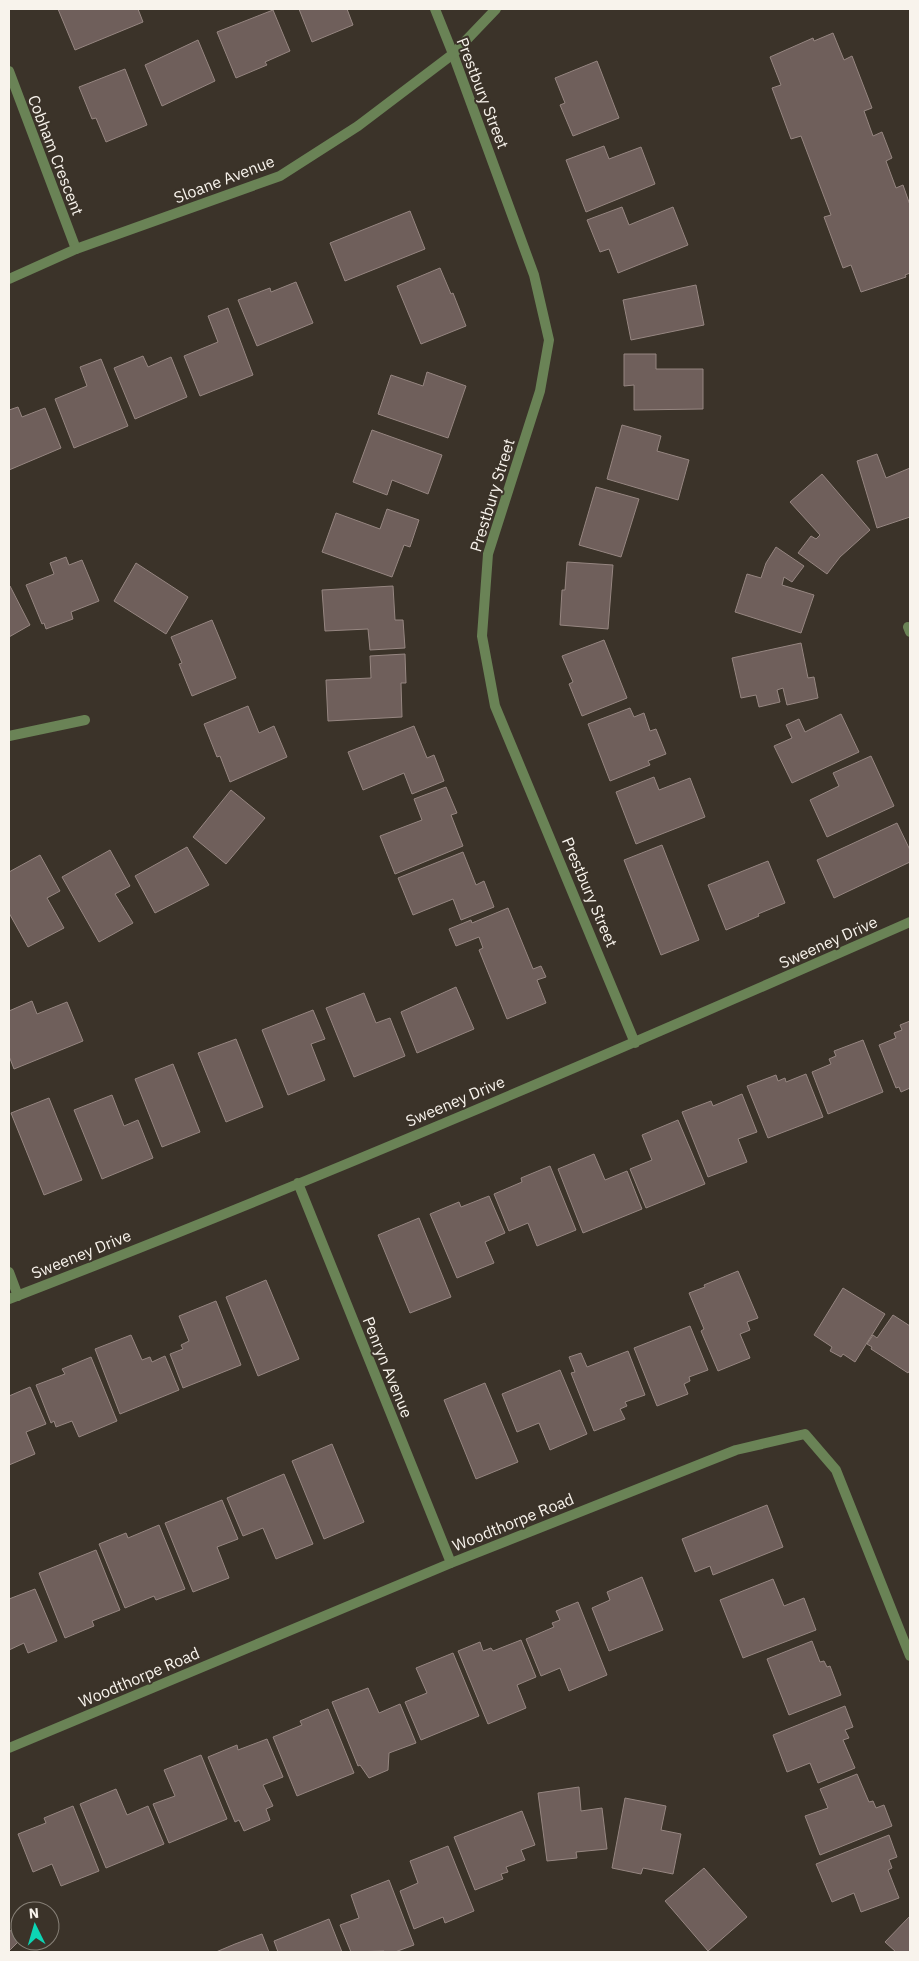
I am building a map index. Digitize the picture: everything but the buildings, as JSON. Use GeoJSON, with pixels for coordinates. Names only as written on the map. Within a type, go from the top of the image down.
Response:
{"type":"FeatureCollection","features":[{"type":"Feature","properties":{"kind":"street","name":"Prestbury Street"},"geometry":{"type":"LineString","coordinates":[[435,9],[534,275],[549,340],[540,391],[488,554],[482,636],[495,706],[635,1042]]}},
{"type":"Feature","properties":{"kind":"street","name":"Sloane Avenue"},"geometry":{"type":"LineString","coordinates":[[9,279],[76,249],[280,176],[358,126],[453,54],[496,9]]}},
{"type":"Feature","properties":{"kind":"street","name":"Cobham Crescent"},"geometry":{"type":"LineString","coordinates":[[9,71],[76,249]]}},
{"type":"Feature","properties":{"kind":"street"},"geometry":{"type":"LineString","coordinates":[[9,736],[84,720]]}},
{"type":"Feature","properties":{"kind":"street","name":"Sweeney Drive"},"geometry":{"type":"LineString","coordinates":[[13,1298],[298,1183],[635,1042],[910,922]]}},
{"type":"Feature","properties":{"kind":"street","name":"Penryn Avenue"},"geometry":{"type":"LineString","coordinates":[[298,1183],[451,1563]]}},
{"type":"Feature","properties":{"kind":"street"},"geometry":{"type":"LineString","coordinates":[[9,1272],[13,1298]]}},
{"type":"Feature","properties":{"kind":"street","name":"Woodthorpe Road"},"geometry":{"type":"LineString","coordinates":[[9,1748],[451,1563],[736,1450],[805,1434],[836,1470],[910,1656]]}}]}
